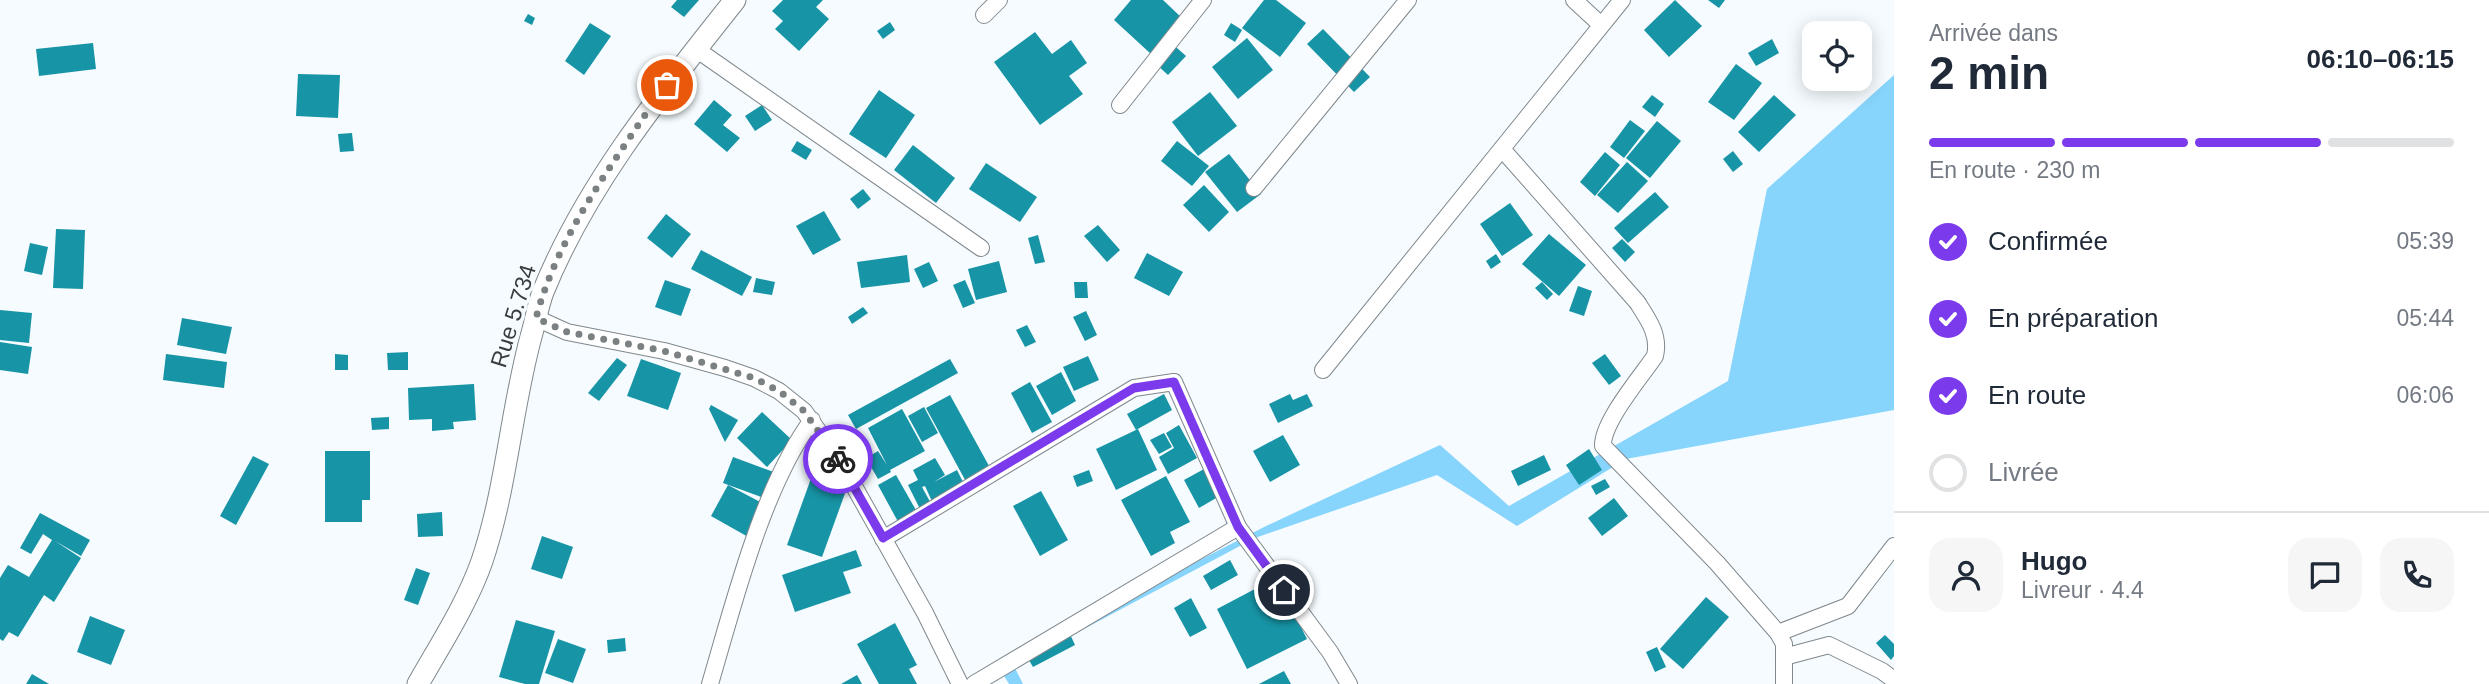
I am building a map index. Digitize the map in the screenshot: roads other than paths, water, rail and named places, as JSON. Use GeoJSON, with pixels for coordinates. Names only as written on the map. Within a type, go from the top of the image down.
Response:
{"type":"FeatureCollection","features":[{"type":"Feature","properties":{"kind":"street","name":"Rue 5.734"},"geometry":{"type":"LineString","coordinates":[[418,684],[481,563],[497,503],[522,371],[542,294],[576,219],[653,103],[736,0]]}},
{"type":"Feature","properties":{"kind":"street"},"geometry":{"type":"LineString","coordinates":[[984,15],[999,0]]}},
{"type":"Feature","properties":{"kind":"street"},"geometry":{"type":"LineString","coordinates":[[1254,188],[1408,0]]}},
{"type":"Feature","properties":{"kind":"street"},"geometry":{"type":"LineString","coordinates":[[1574,0],[1601,25]]}},
{"type":"Feature","properties":{"kind":"street"},"geometry":{"type":"LineString","coordinates":[[1324,370],[1622,0]]}},
{"type":"Feature","properties":{"kind":"street"},"geometry":{"type":"LineString","coordinates":[[1121,105],[1194,4]]}},
{"type":"Feature","properties":{"kind":"street"},"geometry":{"type":"LineString","coordinates":[[696,49],[981,248]]}},
{"type":"Feature","properties":{"kind":"street"},"geometry":{"type":"LineString","coordinates":[[1502,149],[1637,302],[1651,324],[1656,337],[1655,356],[1617,411],[1602,437],[1603,446],[1717,563],[1778,633],[1784,644],[1784,684]]}},
{"type":"Feature","properties":{"kind":"street"},"geometry":{"type":"LineString","coordinates":[[536,318],[567,332],[664,351],[754,378],[779,391],[804,411],[841,463],[925,613],[960,684]]}},
{"type":"Feature","properties":{"kind":"street"},"geometry":{"type":"LineString","coordinates":[[883,538],[1134,388],[1174,382],[1238,527],[1330,652],[1349,684]]}},
{"type":"Feature","properties":{"kind":"street"},"geometry":{"type":"LineString","coordinates":[[710,684],[764,514],[792,452],[812,420]]}},
{"type":"Feature","properties":{"kind":"street"},"geometry":{"type":"LineString","coordinates":[[974,684],[1238,527]]}},
{"type":"Feature","properties":{"kind":"street"},"geometry":{"type":"LineString","coordinates":[[1778,633],[1848,606],[1894,546]]}},
{"type":"Feature","properties":{"kind":"street"},"geometry":{"type":"LineString","coordinates":[[1784,657],[1829,645],[1882,671],[1894,680]]}}]}
